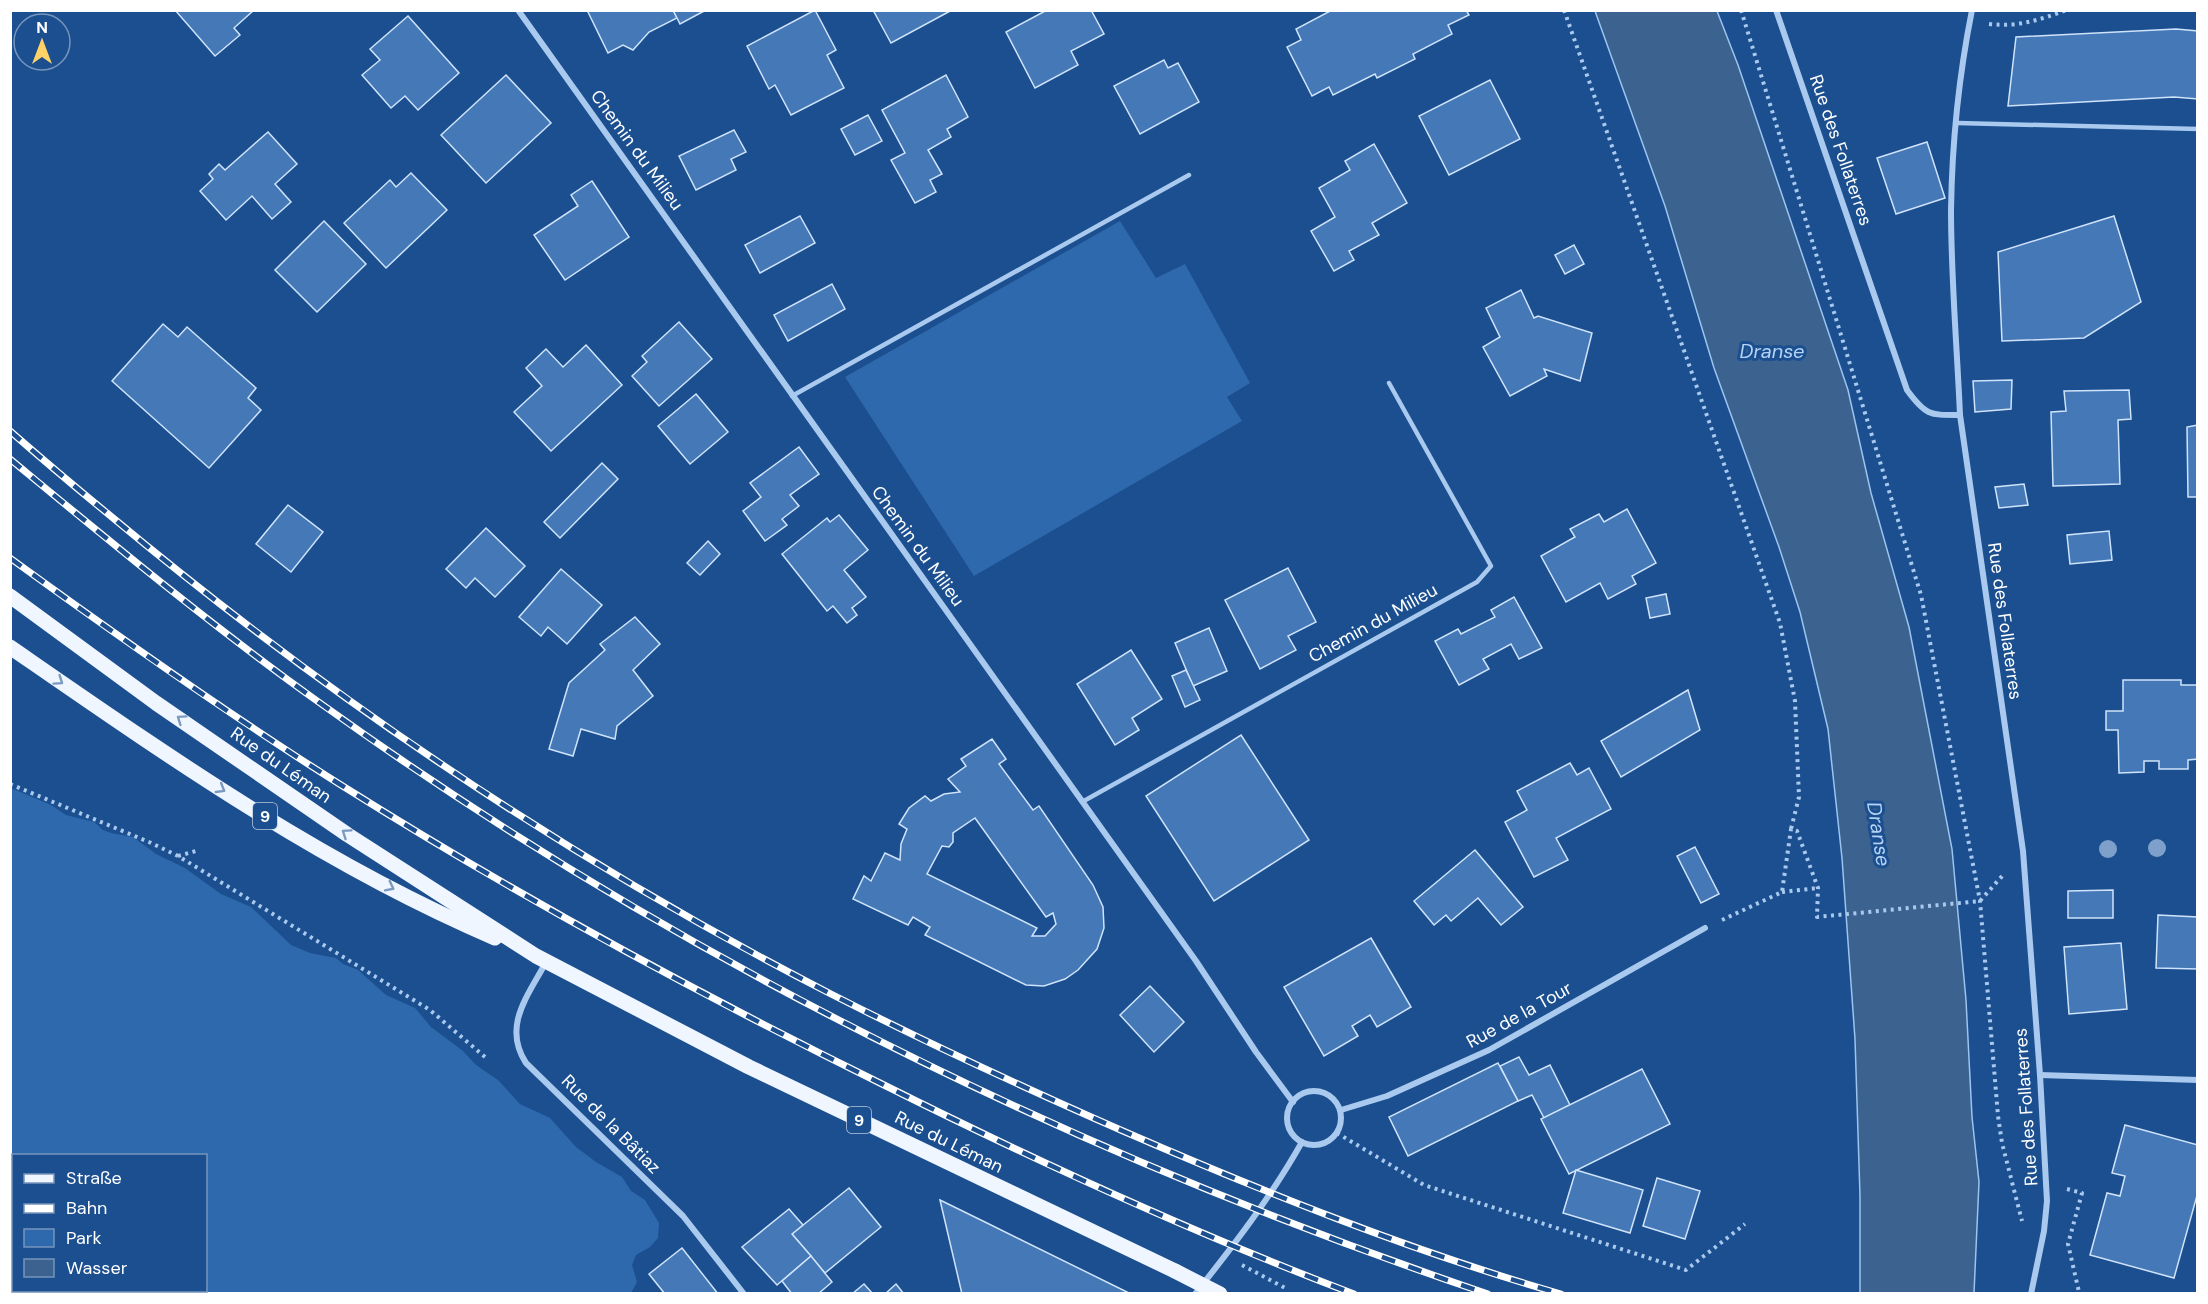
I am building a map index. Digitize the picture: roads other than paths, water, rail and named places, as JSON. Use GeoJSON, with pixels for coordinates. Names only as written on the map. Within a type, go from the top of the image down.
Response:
{"type":"FeatureCollection","features":[{"type":"Feature","properties":{"kind":"main road","name":"Rue du Léman"},"geometry":{"type":"LineString","coordinates":[[10,596],[147,696],[348,835],[541,958]]}},
{"type":"Feature","properties":{"kind":"main road","name":"Rue du Léman"},"geometry":{"type":"LineString","coordinates":[[10,647],[136,734],[221,789],[328,853],[440,912],[541,958],[749,1067],[1220,1293]]}},
{"type":"Feature","properties":{"kind":"street","name":"Chemin du Milieu"},"geometry":{"type":"LineString","coordinates":[[518,10],[1196,961],[1278,1084],[1293,1102]]}},
{"type":"Feature","properties":{"kind":"street","name":"Rue des Follaterres"},"geometry":{"type":"LineString","coordinates":[[1776,10],[1907,390],[1918,405],[1930,414],[1960,415],[2023,851],[2047,1201],[2044,1231],[2031,1293]]}},
{"type":"Feature","properties":{"kind":"street"},"geometry":{"type":"LineString","coordinates":[[1960,415],[1952,210],[1962,72],[1972,10]]}},
{"type":"Feature","properties":{"kind":"street","name":"Rue de la Tour"},"geometry":{"type":"LineString","coordinates":[[1341,1110],[1388,1096],[1489,1050],[1705,928]]}},
{"type":"Feature","properties":{"kind":"street","name":"Rue de la Bâtiaz"},"geometry":{"type":"LineString","coordinates":[[541,958],[516,1021],[518,1051],[526,1063],[683,1216],[744,1293]]}},
{"type":"Feature","properties":{"kind":"street"},"geometry":{"type":"LineString","coordinates":[[2040,1075],[2198,1080]]}},
{"type":"Feature","properties":{"kind":"street"},"geometry":{"type":"LineString","coordinates":[[1320,1091],[1335,1100],[1341,1110],[1341,1122],[1337,1133],[1324,1143],[1312,1145],[1302,1142],[1293,1135],[1288,1125],[1287,1114],[1293,1102],[1303,1093],[1320,1091]]}},
{"type":"Feature","properties":{"kind":"street"},"geometry":{"type":"LineString","coordinates":[[1195,1293],[1248,1228],[1302,1142]]}},
{"type":"Feature","properties":{"kind":"lane"},"geometry":{"type":"LineString","coordinates":[[1957,123],[2198,129]]}},
{"type":"Feature","properties":{"kind":"lane"},"geometry":{"type":"LineString","coordinates":[[792,396],[1189,176]]}},
{"type":"Feature","properties":{"kind":"lane","name":"Chemin du Milieu"},"geometry":{"type":"LineString","coordinates":[[1082,802],[1477,582],[1491,566],[1389,383]]}},
{"type":"Feature","properties":{"kind":"water","name":"Dranse"},"geometry":{"type":"Polygon","coordinates":[[[1595,11],[1717,11],[1738,65],[1848,390],[1871,493],[1909,627],[1952,849],[1979,1182],[1974,1293],[1860,1293],[1860,1196],[1855,1039],[1842,858],[1828,729],[1800,612],[1779,547],[1714,368],[1665,206],[1595,11]]]}},
{"type":"Feature","properties":{"kind":"railway"},"geometry":{"type":"LineString","coordinates":[[10,431],[191,581],[366,712],[547,833],[735,943],[940,1048],[1177,1154],[1339,1220],[1449,1259],[1561,1294]]}},
{"type":"Feature","properties":{"kind":"railway"},"geometry":{"type":"LineString","coordinates":[[10,459],[202,615],[320,703],[456,796],[595,884],[737,966],[882,1042],[1030,1113],[1181,1179],[1333,1239],[1488,1294]]}},
{"type":"Feature","properties":{"kind":"railway"},"geometry":{"type":"LineString","coordinates":[[10,558],[174,674],[299,758],[407,826],[608,942],[813,1050],[998,1141],[1175,1221],[1354,1294]]}}]}
